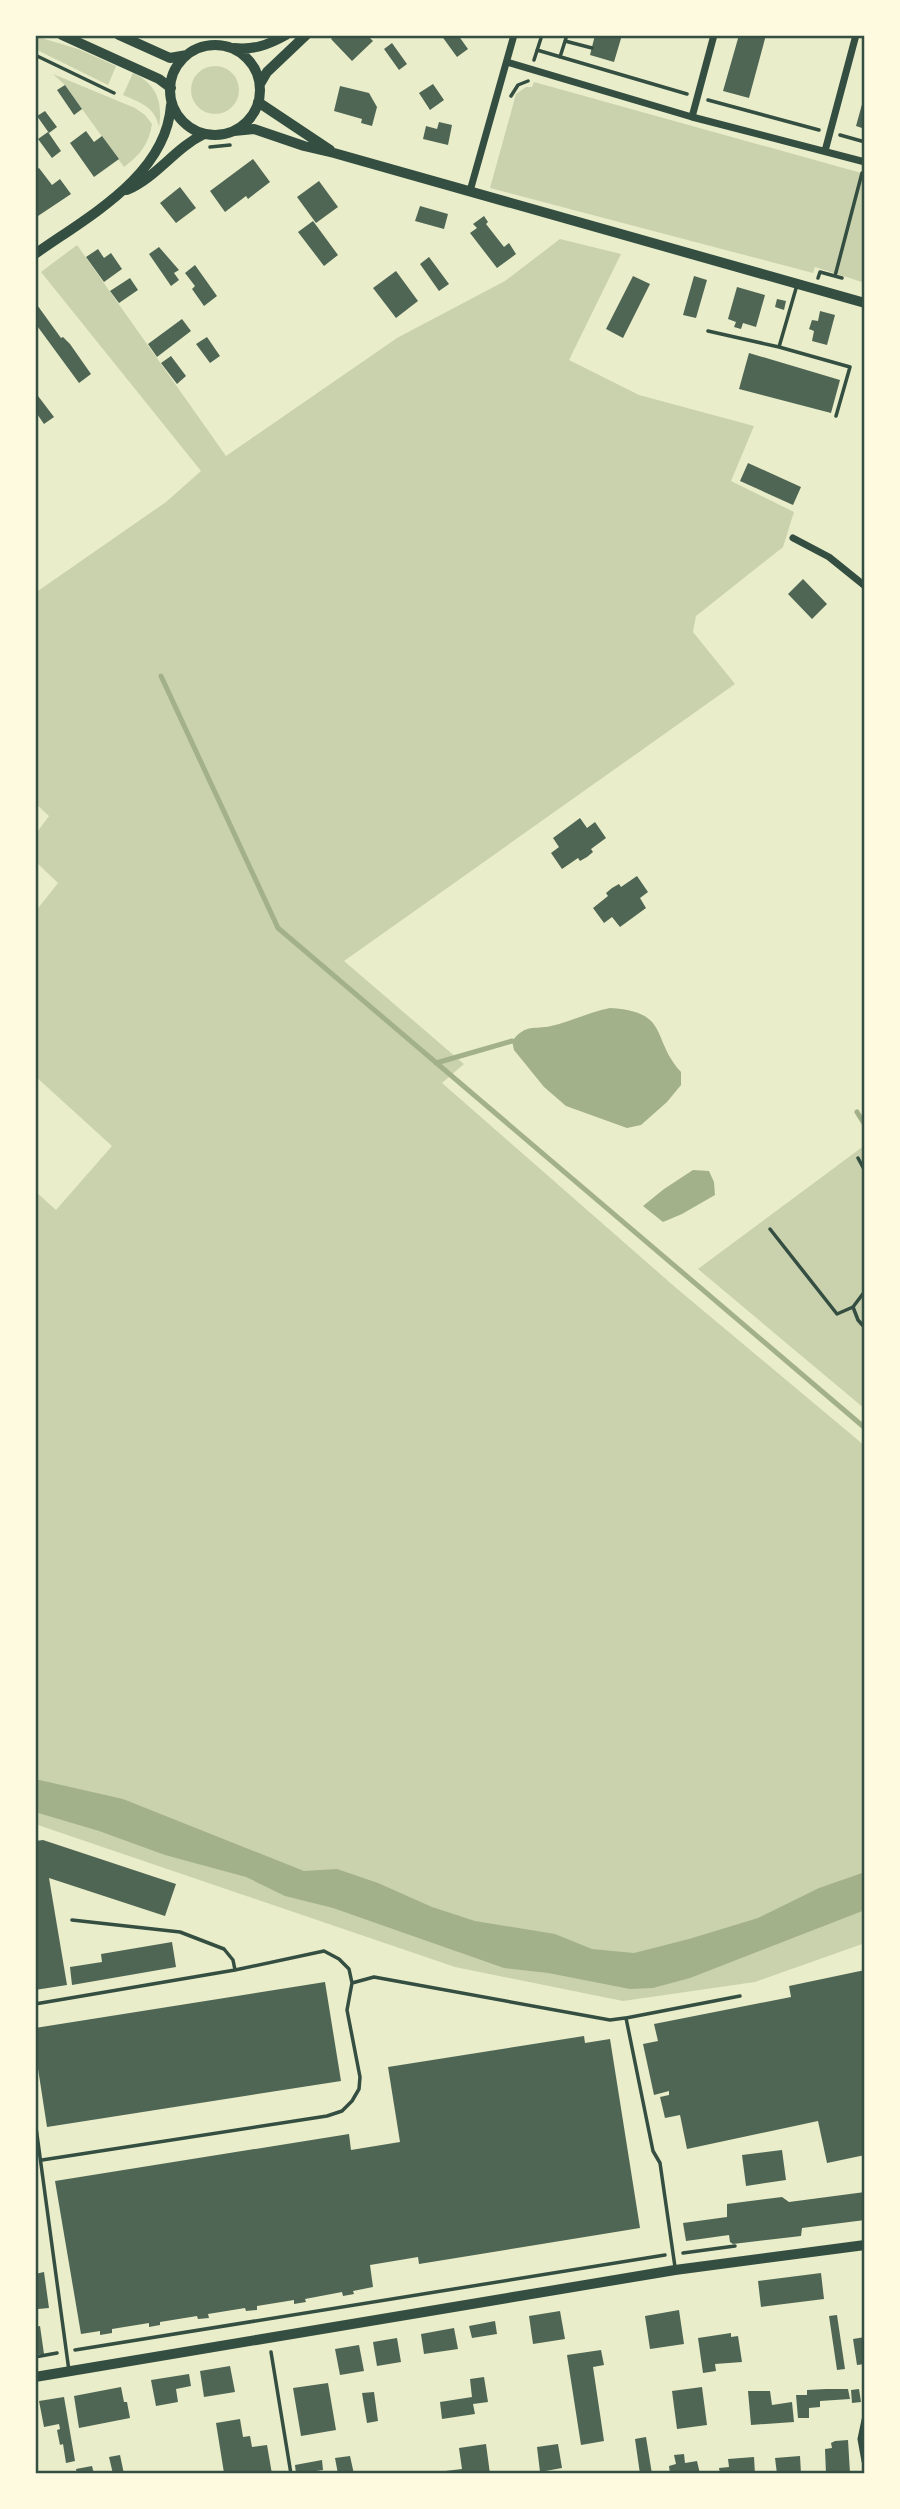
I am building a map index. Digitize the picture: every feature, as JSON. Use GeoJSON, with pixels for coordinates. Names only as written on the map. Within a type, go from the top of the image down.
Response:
{"type":"FeatureCollection","features":[{"type":"Feature","properties":{"kind":"street"},"geometry":{"type":"LineString","coordinates":[[62,35],[159,79],[171,88]]}},
{"type":"Feature","properties":{"kind":"street"},"geometry":{"type":"LineString","coordinates":[[119,35],[170,58],[212,46],[251,50],[273,43],[286,35]]}},
{"type":"Feature","properties":{"kind":"street"},"geometry":{"type":"LineString","coordinates":[[260,84],[267,72],[306,35]]}},
{"type":"Feature","properties":{"kind":"street"},"geometry":{"type":"LineString","coordinates":[[470,191],[514,35]]}},
{"type":"Feature","properties":{"kind":"street"},"geometry":{"type":"LineString","coordinates":[[692,117],[714,35]]}},
{"type":"Feature","properties":{"kind":"street"},"geometry":{"type":"LineString","coordinates":[[825,151],[856,35]]}},
{"type":"Feature","properties":{"kind":"street"},"geometry":{"type":"LineString","coordinates":[[226,47],[249,60],[260,84],[258,102],[250,119],[234,131]]}},
{"type":"Feature","properties":{"kind":"street"},"geometry":{"type":"LineString","coordinates":[[120,193],[153,155],[170,123],[171,88],[178,65],[187,55]]}},
{"type":"Feature","properties":{"kind":"street"},"geometry":{"type":"LineString","coordinates":[[507,62],[692,117],[865,162]]}},
{"type":"Feature","properties":{"kind":"street"},"geometry":{"type":"LineString","coordinates":[[172,100],[183,122],[204,134]]}},
{"type":"Feature","properties":{"kind":"street"},"geometry":{"type":"LineString","coordinates":[[258,102],[334,153]]}},
{"type":"Feature","properties":{"kind":"street"},"geometry":{"type":"LineString","coordinates":[[35,254],[120,193],[148,178],[191,140],[204,134],[254,129],[304,146],[865,303]]}},
{"type":"Feature","properties":{"kind":"street"},"geometry":{"type":"LineString","coordinates":[[793,538],[829,557],[865,586]]}},
{"type":"Feature","properties":{"kind":"street"},"geometry":{"type":"LineString","coordinates":[[35,2377],[675,2270],[865,2245]]}},
{"type":"Feature","properties":{"kind":"street"},"geometry":{"type":"LineString","coordinates":[[865,2420],[861,2439],[865,2461]]}},
{"type":"Feature","properties":{"kind":"lane"},"geometry":{"type":"LineString","coordinates":[[779,347],[798,283]]}},
{"type":"Feature","properties":{"kind":"lane"},"geometry":{"type":"LineString","coordinates":[[708,331],[850,367],[836,416]]}},
{"type":"Feature","properties":{"kind":"lane"},"geometry":{"type":"LineString","coordinates":[[72,1920],[180,1932],[223,1949],[233,1960],[235,1970]]}},
{"type":"Feature","properties":{"kind":"lane"},"geometry":{"type":"LineString","coordinates":[[35,2004],[235,1970],[324,1951],[338,1958],[349,1969],[352,1983],[347,2010],[360,2077],[359,2089],[352,2101],[342,2111],[327,2116],[42,2160]]}},
{"type":"Feature","properties":{"kind":"lane"},"geometry":{"type":"LineString","coordinates":[[352,1983],[374,1977],[610,2020],[740,1996]]}},
{"type":"Feature","properties":{"kind":"lane"},"geometry":{"type":"LineString","coordinates":[[625,2018],[653,2151],[660,2163],[675,2270]]}},
{"type":"Feature","properties":{"kind":"lane"},"geometry":{"type":"LineString","coordinates":[[35,2120],[69,2371]]}},
{"type":"Feature","properties":{"kind":"path"},"geometry":{"type":"LineString","coordinates":[[509,106],[512,93],[518,85],[528,81],[542,35]]}},
{"type":"Feature","properties":{"kind":"path"},"geometry":{"type":"LineString","coordinates":[[560,57],[567,35]]}},
{"type":"Feature","properties":{"kind":"path"},"geometry":{"type":"LineString","coordinates":[[565,41],[592,48]]}},
{"type":"Feature","properties":{"kind":"path"},"geometry":{"type":"LineString","coordinates":[[35,55],[114,93]]}},
{"type":"Feature","properties":{"kind":"path"},"geometry":{"type":"LineString","coordinates":[[202,147],[233,144]]}},
{"type":"Feature","properties":{"kind":"path"},"geometry":{"type":"LineString","coordinates":[[835,276],[865,162]]}},
{"type":"Feature","properties":{"kind":"path"},"geometry":{"type":"LineString","coordinates":[[858,1158],[865,1171]]}},
{"type":"Feature","properties":{"kind":"path"},"geometry":{"type":"LineString","coordinates":[[770,1229],[838,1314],[853,1307],[865,1291]]}},
{"type":"Feature","properties":{"kind":"path"},"geometry":{"type":"LineString","coordinates":[[853,1307],[858,1321],[865,1328]]}},
{"type":"Feature","properties":{"kind":"path"},"geometry":{"type":"LineString","coordinates":[[35,2357],[741,2245]]}},
{"type":"Feature","properties":{"kind":"path"},"geometry":{"type":"LineString","coordinates":[[269,2337],[290,2474]]}},
{"type":"Feature","properties":{"kind":"shaded area"},"geometry":{"type":"Polygon","coordinates":[[[35,36],[78,49],[116,66],[108,85],[35,49],[35,36]]]}},
{"type":"Feature","properties":{"kind":"shaded area"},"geometry":{"type":"Polygon","coordinates":[[[215,66],[232,73],[239,90],[232,107],[215,114],[198,107],[191,90],[198,73],[215,66]]]}},
{"type":"Feature","properties":{"kind":"shaded area"},"geometry":{"type":"Polygon","coordinates":[[[133,73],[148,83],[156,95],[160,110],[159,127],[151,110],[123,95],[133,73]]]}},
{"type":"Feature","properties":{"kind":"shaded area"},"geometry":{"type":"Polygon","coordinates":[[[53,74],[135,108],[145,115],[152,124],[151,131],[143,149],[135,158],[124,167],[64,84],[53,74]]]}},
{"type":"Feature","properties":{"kind":"shaded area"},"geometry":{"type":"Polygon","coordinates":[[[534,82],[865,174],[865,283],[815,267],[813,273],[490,188],[516,94],[526,87],[532,87],[534,82]]]}},
{"type":"Feature","properties":{"kind":"shaded area"},"geometry":{"type":"Polygon","coordinates":[[[560,239],[621,254],[569,360],[639,395],[754,426],[731,481],[794,512],[783,547],[696,616],[693,632],[735,684],[344,961],[464,1064],[442,1083],[675,1287],[865,1446],[865,1943],[755,1982],[623,2001],[455,1967],[35,1824],[35,1191],[56,1210],[112,1146],[35,1076],[35,912],[58,883],[35,861],[35,835],[49,816],[35,803],[35,593],[166,502],[201,471],[41,272],[77,245],[226,456],[397,338],[505,281],[560,239]]]}},
{"type":"Feature","properties":{"kind":"shaded area"},"geometry":{"type":"Polygon","coordinates":[[[610,1008],[642,1015],[651,1021],[681,1072],[681,1085],[667,1102],[641,1125],[627,1128],[566,1106],[544,1087],[514,1050],[512,1041],[526,1029],[558,1024],[610,1008]]]}},
{"type":"Feature","properties":{"kind":"shaded area"},"geometry":{"type":"Polygon","coordinates":[[[865,1145],[865,1409],[698,1269],[865,1145]]]}},
{"type":"Feature","properties":{"kind":"shaded area"},"geometry":{"type":"Polygon","coordinates":[[[693,1170],[709,1171],[714,1182],[715,1195],[663,1222],[643,1206],[664,1189],[693,1170]]]}},
{"type":"Feature","properties":{"kind":"shaded area"},"geometry":{"type":"Polygon","coordinates":[[[35,1779],[123,1799],[304,1871],[337,1869],[475,1921],[555,1934],[592,1949],[634,1953],[689,1939],[758,1918],[819,1888],[865,1872],[865,1910],[690,1978],[653,1988],[630,1989],[548,1973],[504,1968],[333,1908],[285,1896],[246,1877],[165,1855],[35,1812],[35,1779]]]}},
{"type":"Feature","properties":{"kind":"building"},"geometry":{"type":"Polygon","coordinates":[[[335,35],[367,35],[373,41],[352,61],[331,39],[335,35]]]}},
{"type":"Feature","properties":{"kind":"building"},"geometry":{"type":"Polygon","coordinates":[[[441,35],[458,35],[468,49],[457,57],[441,35]]]}},
{"type":"Feature","properties":{"kind":"building"},"geometry":{"type":"Polygon","coordinates":[[[595,35],[622,35],[614,62],[590,55],[595,35]]]}},
{"type":"Feature","properties":{"kind":"building"},"geometry":{"type":"Polygon","coordinates":[[[739,35],[766,35],[749,98],[723,91],[739,35]]]}},
{"type":"Feature","properties":{"kind":"building"},"geometry":{"type":"Polygon","coordinates":[[[392,43],[407,64],[399,70],[384,49],[392,43]]]}},
{"type":"Feature","properties":{"kind":"building"},"geometry":{"type":"Polygon","coordinates":[[[433,84],[444,100],[430,110],[419,93],[433,84]]]}},
{"type":"Feature","properties":{"kind":"building"},"geometry":{"type":"Polygon","coordinates":[[[65,85],[82,109],[74,115],[57,90],[65,85]]]}},
{"type":"Feature","properties":{"kind":"building"},"geometry":{"type":"Polygon","coordinates":[[[340,86],[369,93],[377,107],[372,126],[361,123],[362,119],[334,111],[340,86]]]}},
{"type":"Feature","properties":{"kind":"building"},"geometry":{"type":"Polygon","coordinates":[[[865,97],[865,129],[856,126],[865,97]]]}},
{"type":"Feature","properties":{"kind":"building"},"geometry":{"type":"Polygon","coordinates":[[[45,111],[57,127],[49,133],[37,116],[45,111]]]}},
{"type":"Feature","properties":{"kind":"building"},"geometry":{"type":"Polygon","coordinates":[[[439,122],[452,125],[448,145],[423,139],[426,126],[437,129],[439,122]]]}},
{"type":"Feature","properties":{"kind":"building"},"geometry":{"type":"Polygon","coordinates":[[[86,131],[94,142],[102,136],[119,159],[94,177],[70,143],[86,131]]]}},
{"type":"Feature","properties":{"kind":"building"},"geometry":{"type":"Polygon","coordinates":[[[48,132],[61,151],[52,158],[38,139],[48,132]]]}},
{"type":"Feature","properties":{"kind":"building"},"geometry":{"type":"Polygon","coordinates":[[[253,159],[270,182],[225,212],[210,191],[253,159]]]}},
{"type":"Feature","properties":{"kind":"building"},"geometry":{"type":"Polygon","coordinates":[[[39,168],[52,185],[60,179],[71,194],[35,218],[35,171],[39,168]]]}},
{"type":"Feature","properties":{"kind":"building"},"geometry":{"type":"Polygon","coordinates":[[[319,181],[338,207],[316,223],[297,197],[319,181]]]}},
{"type":"Feature","properties":{"kind":"building"},"geometry":{"type":"Polygon","coordinates":[[[180,187],[196,208],[176,223],[160,203],[180,187]]]}},
{"type":"Feature","properties":{"kind":"building"},"geometry":{"type":"Polygon","coordinates":[[[420,206],[448,214],[444,229],[415,221],[420,206]]]}},
{"type":"Feature","properties":{"kind":"building"},"geometry":{"type":"Polygon","coordinates":[[[484,216],[488,222],[486,224],[504,247],[509,243],[516,254],[497,268],[470,233],[477,228],[473,224],[484,216]]]}},
{"type":"Feature","properties":{"kind":"building"},"geometry":{"type":"Polygon","coordinates":[[[313,221],[338,255],[324,266],[298,232],[313,221]]]}},
{"type":"Feature","properties":{"kind":"building"},"geometry":{"type":"Polygon","coordinates":[[[159,247],[179,270],[174,273],[179,280],[171,286],[149,254],[159,247]]]}},
{"type":"Feature","properties":{"kind":"building"},"geometry":{"type":"Polygon","coordinates":[[[98,249],[104,258],[111,253],[122,269],[104,282],[86,257],[98,249]]]}},
{"type":"Feature","properties":{"kind":"building"},"geometry":{"type":"Polygon","coordinates":[[[429,257],[449,284],[439,291],[420,264],[429,257]]]}},
{"type":"Feature","properties":{"kind":"building"},"geometry":{"type":"Polygon","coordinates":[[[195,265],[217,296],[204,306],[192,289],[195,286],[185,273],[195,265]]]}},
{"type":"Feature","properties":{"kind":"building"},"geometry":{"type":"Polygon","coordinates":[[[396,271],[418,301],[396,318],[373,288],[396,271]]]}},
{"type":"Feature","properties":{"kind":"building"},"geometry":{"type":"Polygon","coordinates":[[[633,276],[650,284],[623,338],[606,329],[633,276]]]}},
{"type":"Feature","properties":{"kind":"building"},"geometry":{"type":"Polygon","coordinates":[[[694,276],[707,280],[696,318],[683,315],[694,276]]]}},
{"type":"Feature","properties":{"kind":"building"},"geometry":{"type":"Polygon","coordinates":[[[130,278],[138,290],[119,303],[110,291],[130,278]]]}},
{"type":"Feature","properties":{"kind":"building"},"geometry":{"type":"Polygon","coordinates":[[[737,287],[765,295],[756,327],[743,323],[741,329],[734,327],[736,322],[728,319],[737,287]]]}},
{"type":"Feature","properties":{"kind":"building"},"geometry":{"type":"Polygon","coordinates":[[[777,299],[786,301],[784,310],[775,307],[777,299]]]}},
{"type":"Feature","properties":{"kind":"building"},"geometry":{"type":"Polygon","coordinates":[[[35,302],[91,374],[79,383],[35,323],[35,302]]]}},
{"type":"Feature","properties":{"kind":"building"},"geometry":{"type":"Polygon","coordinates":[[[820,311],[835,315],[827,345],[812,341],[814,331],[809,329],[812,320],[818,321],[820,311]]]}},
{"type":"Feature","properties":{"kind":"building"},"geometry":{"type":"Polygon","coordinates":[[[182,319],[191,331],[157,357],[148,344],[182,319]]]}},
{"type":"Feature","properties":{"kind":"building"},"geometry":{"type":"Polygon","coordinates":[[[207,337],[220,356],[210,363],[196,344],[207,337]]]}},
{"type":"Feature","properties":{"kind":"building"},"geometry":{"type":"Polygon","coordinates":[[[749,353],[840,380],[831,413],[739,389],[749,353]]]}},
{"type":"Feature","properties":{"kind":"building"},"geometry":{"type":"Polygon","coordinates":[[[171,356],[186,376],[177,384],[161,363],[171,356]]]}},
{"type":"Feature","properties":{"kind":"building"},"geometry":{"type":"Polygon","coordinates":[[[35,392],[54,417],[44,424],[35,411],[35,392]]]}},
{"type":"Feature","properties":{"kind":"building"},"geometry":{"type":"Polygon","coordinates":[[[748,463],[801,487],[793,505],[740,481],[748,463]]]}},
{"type":"Feature","properties":{"kind":"building"},"geometry":{"type":"Polygon","coordinates":[[[803,579],[827,604],[812,619],[788,594],[803,579]]]}},
{"type":"Feature","properties":{"kind":"building"},"geometry":{"type":"Polygon","coordinates":[[[580,818],[587,828],[595,822],[606,838],[591,849],[593,852],[587,857],[580,861],[578,858],[562,869],[551,853],[559,847],[553,838],[580,818]]]}},
{"type":"Feature","properties":{"kind":"building"},"geometry":{"type":"Polygon","coordinates":[[[637,876],[648,892],[640,898],[646,908],[620,927],[612,917],[604,923],[593,908],[608,896],[606,893],[612,888],[619,884],[621,887],[637,876]]]}},
{"type":"Feature","properties":{"kind":"building"},"geometry":{"type":"Polygon","coordinates":[[[43,1840],[176,1884],[165,1916],[49,1878],[67,1985],[35,1990],[35,1841],[43,1840]]]}},
{"type":"Feature","properties":{"kind":"building"},"geometry":{"type":"Polygon","coordinates":[[[172,1942],[176,1967],[72,1985],[70,1967],[102,1962],[101,1954],[172,1942]]]}},
{"type":"Feature","properties":{"kind":"building"},"geometry":{"type":"Polygon","coordinates":[[[865,1970],[865,2155],[827,2163],[818,2121],[687,2149],[680,2115],[665,2118],[660,2097],[669,2095],[669,2091],[654,2095],[643,2044],[658,2041],[654,2024],[791,1997],[789,1986],[865,1970]]]}},
{"type":"Feature","properties":{"kind":"building"},"geometry":{"type":"Polygon","coordinates":[[[325,1982],[341,2081],[47,2127],[35,2049],[35,2028],[325,1982]]]}},
{"type":"Feature","properties":{"kind":"building"},"geometry":{"type":"Polygon","coordinates":[[[584,2036],[585,2043],[610,2039],[640,2228],[419,2264],[418,2257],[370,2265],[373,2287],[353,2291],[354,2294],[343,2296],[342,2292],[305,2299],[306,2302],[294,2304],[294,2300],[257,2306],[257,2310],[246,2311],[245,2308],[208,2314],[209,2318],[198,2319],[197,2316],[160,2322],[160,2325],[149,2327],[149,2323],[112,2329],[112,2333],[100,2335],[100,2331],[81,2334],[55,2181],[349,2134],[351,2150],[400,2142],[388,2067],[584,2036]]]}},
{"type":"Feature","properties":{"kind":"building"},"geometry":{"type":"Polygon","coordinates":[[[782,2150],[786,2180],[746,2186],[742,2155],[782,2150]]]}},
{"type":"Feature","properties":{"kind":"building"},"geometry":{"type":"Polygon","coordinates":[[[865,2192],[865,2220],[802,2228],[801,2236],[733,2244],[729,2235],[686,2241],[683,2223],[727,2217],[727,2204],[782,2197],[789,2202],[865,2192]]]}},
{"type":"Feature","properties":{"kind":"building"},"geometry":{"type":"Polygon","coordinates":[[[44,2272],[49,2308],[38,2309],[35,2274],[44,2272]]]}},
{"type":"Feature","properties":{"kind":"building"},"geometry":{"type":"Polygon","coordinates":[[[821,2273],[824,2299],[761,2307],[758,2281],[821,2273]]]}},
{"type":"Feature","properties":{"kind":"building"},"geometry":{"type":"Polygon","coordinates":[[[679,2310],[684,2344],[650,2349],[645,2316],[679,2310]]]}},
{"type":"Feature","properties":{"kind":"building"},"geometry":{"type":"Polygon","coordinates":[[[560,2311],[565,2339],[533,2344],[529,2316],[560,2311]]]}},
{"type":"Feature","properties":{"kind":"building"},"geometry":{"type":"Polygon","coordinates":[[[837,2315],[845,2369],[837,2370],[829,2316],[837,2315]]]}},
{"type":"Feature","properties":{"kind":"building"},"geometry":{"type":"Polygon","coordinates":[[[495,2321],[497,2334],[472,2338],[469,2326],[495,2321]]]}},
{"type":"Feature","properties":{"kind":"building"},"geometry":{"type":"Polygon","coordinates":[[[40,2326],[44,2354],[35,2355],[35,2327],[40,2326]]]}},
{"type":"Feature","properties":{"kind":"building"},"geometry":{"type":"Polygon","coordinates":[[[454,2328],[458,2349],[424,2354],[421,2334],[454,2328]]]}},
{"type":"Feature","properties":{"kind":"building"},"geometry":{"type":"Polygon","coordinates":[[[731,2333],[731,2337],[738,2336],[742,2362],[715,2364],[716,2371],[703,2373],[698,2338],[731,2333]]]}},
{"type":"Feature","properties":{"kind":"building"},"geometry":{"type":"Polygon","coordinates":[[[865,2337],[865,2364],[857,2365],[853,2339],[865,2337]]]}},
{"type":"Feature","properties":{"kind":"building"},"geometry":{"type":"Polygon","coordinates":[[[397,2338],[401,2362],[377,2366],[373,2342],[397,2338]]]}},
{"type":"Feature","properties":{"kind":"building"},"geometry":{"type":"Polygon","coordinates":[[[359,2345],[364,2371],[340,2375],[335,2349],[359,2345]]]}},
{"type":"Feature","properties":{"kind":"building"},"geometry":{"type":"Polygon","coordinates":[[[601,2350],[604,2365],[593,2367],[604,2441],[581,2445],[567,2355],[601,2350]]]}},
{"type":"Feature","properties":{"kind":"building"},"geometry":{"type":"Polygon","coordinates":[[[230,2366],[235,2392],[204,2397],[200,2371],[230,2366]]]}},
{"type":"Feature","properties":{"kind":"building"},"geometry":{"type":"Polygon","coordinates":[[[189,2374],[191,2386],[176,2389],[178,2402],[156,2406],[151,2380],[189,2374]]]}},
{"type":"Feature","properties":{"kind":"building"},"geometry":{"type":"Polygon","coordinates":[[[484,2377],[488,2402],[473,2404],[475,2414],[442,2419],[440,2402],[472,2397],[470,2379],[484,2377]]]}},
{"type":"Feature","properties":{"kind":"building"},"geometry":{"type":"Polygon","coordinates":[[[328,2383],[336,2430],[301,2436],[293,2388],[328,2383]]]}},
{"type":"Feature","properties":{"kind":"building"},"geometry":{"type":"Polygon","coordinates":[[[121,2387],[130,2418],[79,2428],[74,2396],[121,2387]]]}},
{"type":"Feature","properties":{"kind":"building"},"geometry":{"type":"Polygon","coordinates":[[[702,2387],[707,2425],[677,2429],[672,2391],[702,2387]]]}},
{"type":"Feature","properties":{"kind":"building"},"geometry":{"type":"Polygon","coordinates":[[[848,2389],[850,2399],[820,2401],[820,2407],[809,2408],[809,2418],[798,2418],[796,2395],[807,2395],[807,2390],[848,2389]]]}},
{"type":"Feature","properties":{"kind":"building"},"geometry":{"type":"Polygon","coordinates":[[[859,2389],[861,2402],[852,2403],[851,2390],[859,2389]]]}},
{"type":"Feature","properties":{"kind":"building"},"geometry":{"type":"Polygon","coordinates":[[[748,2391],[770,2391],[772,2405],[792,2402],[794,2422],[751,2425],[748,2391]]]}},
{"type":"Feature","properties":{"kind":"building"},"geometry":{"type":"Polygon","coordinates":[[[374,2392],[378,2421],[367,2423],[362,2393],[374,2392]]]}},
{"type":"Feature","properties":{"kind":"building"},"geometry":{"type":"Polygon","coordinates":[[[64,2397],[75,2461],[66,2463],[63,2444],[60,2445],[57,2430],[60,2429],[59,2424],[44,2427],[39,2401],[64,2397]]]}},
{"type":"Feature","properties":{"kind":"building"},"geometry":{"type":"Polygon","coordinates":[[[240,2419],[243,2437],[250,2436],[252,2447],[267,2445],[272,2474],[236,2474],[236,2471],[224,2473],[216,2423],[240,2419]]]}},
{"type":"Feature","properties":{"kind":"building"},"geometry":{"type":"Polygon","coordinates":[[[646,2437],[652,2474],[640,2474],[635,2439],[646,2437]]]}},
{"type":"Feature","properties":{"kind":"building"},"geometry":{"type":"Polygon","coordinates":[[[848,2440],[850,2473],[826,2474],[825,2449],[832,2448],[831,2443],[835,2441],[848,2440]]]}},
{"type":"Feature","properties":{"kind":"building"},"geometry":{"type":"Polygon","coordinates":[[[486,2444],[490,2474],[446,2474],[445,2471],[462,2469],[459,2448],[486,2444]]]}},
{"type":"Feature","properties":{"kind":"building"},"geometry":{"type":"Polygon","coordinates":[[[558,2444],[562,2468],[540,2472],[537,2447],[558,2444]]]}},
{"type":"Feature","properties":{"kind":"building"},"geometry":{"type":"Polygon","coordinates":[[[684,2454],[685,2463],[697,2461],[700,2474],[670,2474],[669,2466],[676,2464],[674,2455],[684,2454]]]}},
{"type":"Feature","properties":{"kind":"building"},"geometry":{"type":"Polygon","coordinates":[[[120,2455],[124,2474],[113,2474],[109,2457],[120,2455]]]}},
{"type":"Feature","properties":{"kind":"building"},"geometry":{"type":"Polygon","coordinates":[[[350,2456],[354,2474],[338,2474],[335,2458],[350,2456]]]}},
{"type":"Feature","properties":{"kind":"building"},"geometry":{"type":"Polygon","coordinates":[[[800,2456],[801,2474],[777,2474],[775,2458],[800,2456]]]}},
{"type":"Feature","properties":{"kind":"building"},"geometry":{"type":"Polygon","coordinates":[[[754,2457],[755,2474],[720,2474],[719,2468],[729,2467],[728,2459],[754,2457]]]}},
{"type":"Feature","properties":{"kind":"building"},"geometry":{"type":"Polygon","coordinates":[[[322,2460],[323,2470],[296,2474],[295,2465],[322,2460]]]}},
{"type":"Feature","properties":{"kind":"building"},"geometry":{"type":"Polygon","coordinates":[[[92,2466],[94,2474],[77,2474],[76,2469],[92,2466]]]}},
{"type":"Feature","properties":{"kind":"waterway"},"geometry":{"type":"LineString","coordinates":[[161,676],[278,928],[865,1428]]}},
{"type":"Feature","properties":{"kind":"waterway"},"geometry":{"type":"LineString","coordinates":[[436,1063],[512,1041]]}},
{"type":"Feature","properties":{"kind":"waterway"},"geometry":{"type":"LineString","coordinates":[[857,1112],[865,1125]]}}]}
